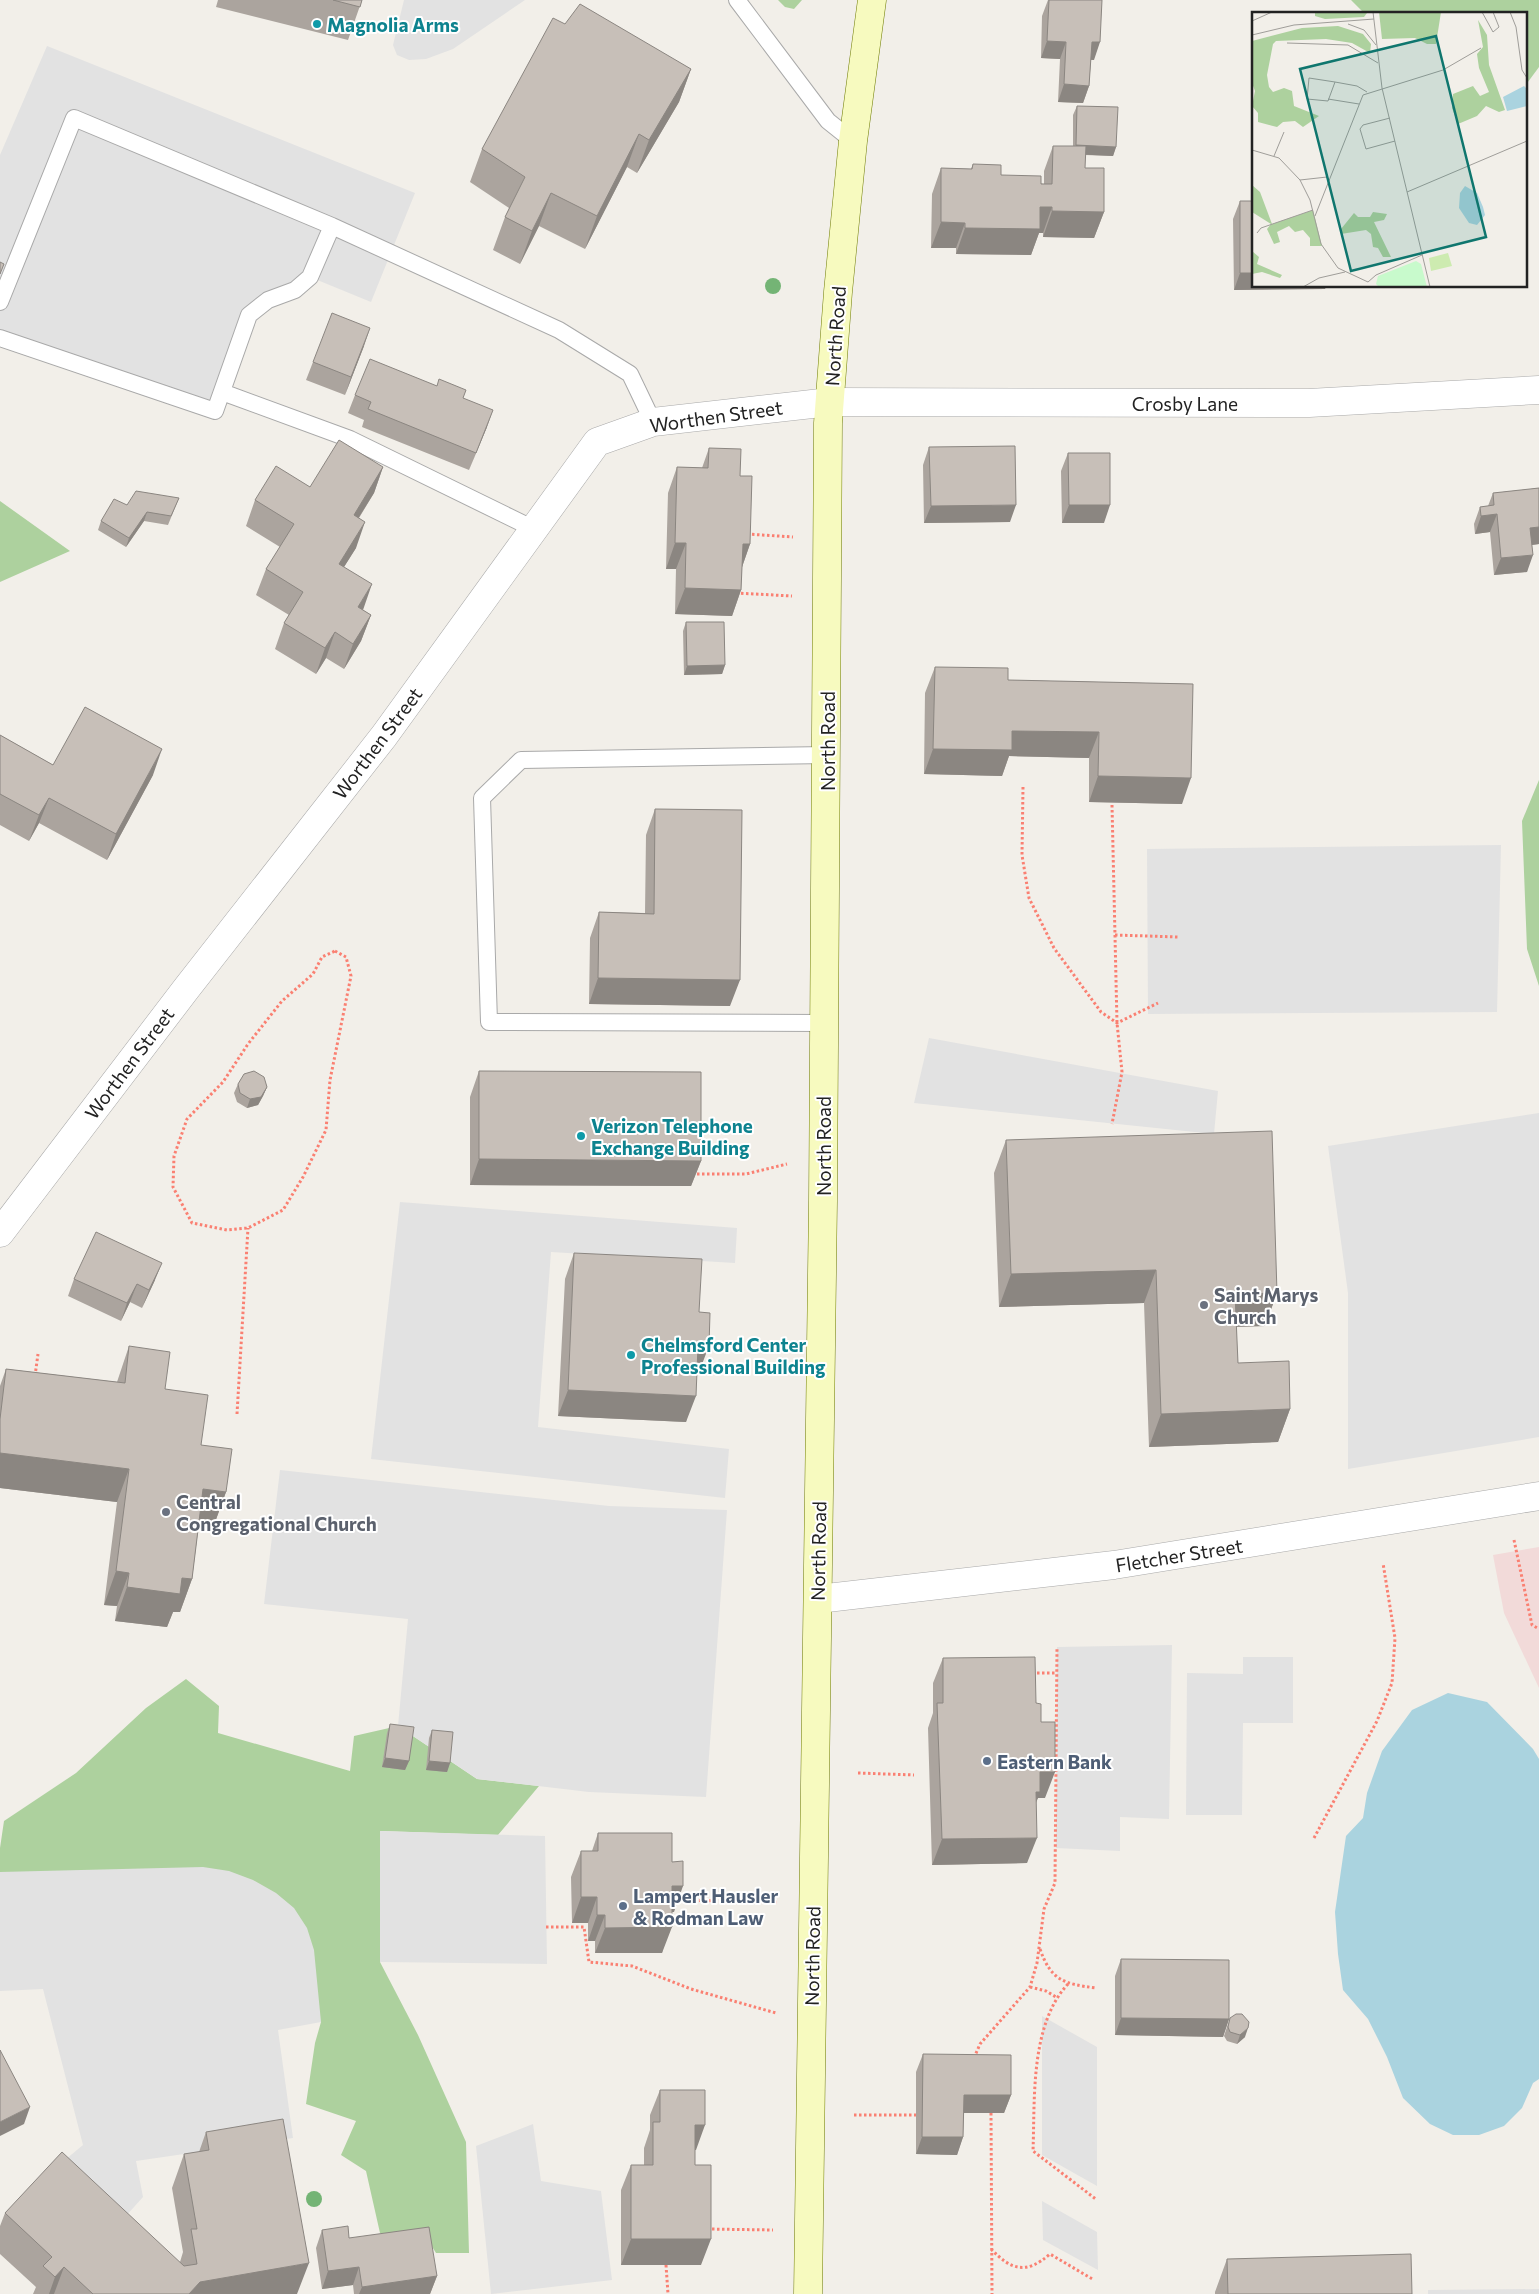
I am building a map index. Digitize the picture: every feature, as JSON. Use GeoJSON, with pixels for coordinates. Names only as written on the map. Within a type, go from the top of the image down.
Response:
{"type":"FeatureCollection","features":[{"type":"Feature","properties":{"kind":"main road","name":"North Road"},"geometry":{"type":"LineString","coordinates":[[808,2294],[818,1600],[830,402],[853,140],[872,0]]}},
{"type":"Feature","properties":{"kind":"street","name":"Crosby Lane"},"geometry":{"type":"LineString","coordinates":[[830,402],[1308,403],[1539,390]]}},
{"type":"Feature","properties":{"kind":"street","name":"Worthen Street"},"geometry":{"type":"LineString","coordinates":[[2,1229],[186,989],[384,736],[597,442],[653,422],[830,402]]}},
{"type":"Feature","properties":{"kind":"street","name":"Fletcher Street"},"geometry":{"type":"LineString","coordinates":[[818,1600],[1114,1565],[1539,1496]]}},
{"type":"Feature","properties":{"kind":"lane"},"geometry":{"type":"LineString","coordinates":[[737,0],[828,121],[853,140]]}},
{"type":"Feature","properties":{"kind":"lane"},"geometry":{"type":"LineString","coordinates":[[0,302],[74,118],[332,226],[559,330],[630,374],[653,422]]}},
{"type":"Feature","properties":{"kind":"lane"},"geometry":{"type":"LineString","coordinates":[[0,338],[215,411],[249,315],[268,300],[295,290],[310,277],[332,226]]}},
{"type":"Feature","properties":{"kind":"lane"},"geometry":{"type":"LineString","coordinates":[[222,392],[350,439],[534,529]]}},
{"type":"Feature","properties":{"kind":"lane"},"geometry":{"type":"LineString","coordinates":[[824,1023],[489,1022],[482,798],[521,760],[827,755]]}},
{"type":"Feature","properties":{"kind":"path"},"geometry":{"type":"LineString","coordinates":[[742,534],[795,538]]}},
{"type":"Feature","properties":{"kind":"path"},"geometry":{"type":"LineString","coordinates":[[733,593],[795,596]]}},
{"type":"Feature","properties":{"kind":"path"},"geometry":{"type":"LineString","coordinates":[[1023,787],[1022,855],[1029,898],[1054,948],[1101,1012],[1117,1023]]}},
{"type":"Feature","properties":{"kind":"path"},"geometry":{"type":"LineString","coordinates":[[1112,805],[1117,1023],[1122,1072],[1112,1124]]}},
{"type":"Feature","properties":{"kind":"path"},"geometry":{"type":"LineString","coordinates":[[1115,935],[1178,937]]}},
{"type":"Feature","properties":{"kind":"path"},"geometry":{"type":"LineString","coordinates":[[335,950],[346,957],[351,976],[330,1080],[326,1130],[316,1155],[283,1210],[248,1228],[227,1230],[192,1223],[173,1187],[174,1156],[187,1118],[223,1082],[248,1044],[282,1001],[313,974],[322,957],[335,950]]}},
{"type":"Feature","properties":{"kind":"path"},"geometry":{"type":"LineString","coordinates":[[1117,1023],[1158,1002]]}},
{"type":"Feature","properties":{"kind":"path"},"geometry":{"type":"LineString","coordinates":[[692,1174],[746,1174],[790,1163]]}},
{"type":"Feature","properties":{"kind":"path"},"geometry":{"type":"LineString","coordinates":[[236,1414],[248,1228]]}},
{"type":"Feature","properties":{"kind":"path"},"geometry":{"type":"LineString","coordinates":[[34,1380],[38,1354]]}},
{"type":"Feature","properties":{"kind":"path"},"geometry":{"type":"LineString","coordinates":[[1514,1540],[1532,1625],[1539,1629]]}},
{"type":"Feature","properties":{"kind":"path"},"geometry":{"type":"LineString","coordinates":[[1314,1838],[1377,1722],[1392,1683],[1395,1638],[1383,1563]]}},
{"type":"Feature","properties":{"kind":"path"},"geometry":{"type":"LineString","coordinates":[[973,2065],[976,2050],[980,2044],[1030,1987],[1037,1963],[1044,1909],[1055,1883],[1057,1647]]}},
{"type":"Feature","properties":{"kind":"path"},"geometry":{"type":"LineString","coordinates":[[1030,1673],[1057,1673]]}},
{"type":"Feature","properties":{"kind":"path"},"geometry":{"type":"LineString","coordinates":[[858,1773],[914,1774]]}},
{"type":"Feature","properties":{"kind":"path"},"geometry":{"type":"LineString","coordinates":[[674,1900],[813,1903]]}},
{"type":"Feature","properties":{"kind":"path"},"geometry":{"type":"LineString","coordinates":[[546,1927],[584,1927],[589,1962],[632,1966],[691,1989],[770,2012],[811,2020]]}},
{"type":"Feature","properties":{"kind":"path"},"geometry":{"type":"LineString","coordinates":[[1039,1946],[1044,1962],[1056,1978],[1068,1984],[1096,1988]]}},
{"type":"Feature","properties":{"kind":"path"},"geometry":{"type":"LineString","coordinates":[[1068,1984],[1056,1997],[1038,2050],[1033,2151],[1097,2200]]}},
{"type":"Feature","properties":{"kind":"path"},"geometry":{"type":"LineString","coordinates":[[1030,1987],[1046,1991],[1056,1997]]}},
{"type":"Feature","properties":{"kind":"path"},"geometry":{"type":"LineString","coordinates":[[991,2113],[990,2249],[992,2294]]}},
{"type":"Feature","properties":{"kind":"path"},"geometry":{"type":"LineString","coordinates":[[854,2116],[916,2115]]}},
{"type":"Feature","properties":{"kind":"path"},"geometry":{"type":"LineString","coordinates":[[701,2229],[782,2230]]}},
{"type":"Feature","properties":{"kind":"path"},"geometry":{"type":"LineString","coordinates":[[990,2249],[1006,2265],[1022,2268],[1041,2262],[1050,2254],[1094,2280]]}},
{"type":"Feature","properties":{"kind":"path"},"geometry":{"type":"LineString","coordinates":[[666,2265],[668,2294]]}},
{"type":"Feature","properties":{"kind":"shaded area"},"geometry":{"type":"Polygon","coordinates":[[[404,0],[525,0],[453,49],[426,59],[409,60],[397,55],[393,45],[404,0]]]}},
{"type":"Feature","properties":{"kind":"shaded area"},"geometry":{"type":"Polygon","coordinates":[[[47,46],[415,193],[371,302],[310,277],[249,315],[215,411],[0,338],[0,155],[47,46]]]}},
{"type":"Feature","properties":{"kind":"shaded area"},"geometry":{"type":"Polygon","coordinates":[[[1501,845],[1497,1012],[1148,1014],[1147,849],[1501,845]]]}},
{"type":"Feature","properties":{"kind":"shaded area"},"geometry":{"type":"Polygon","coordinates":[[[929,1038],[1218,1091],[1214,1134],[914,1103],[929,1038]]]}},
{"type":"Feature","properties":{"kind":"shaded area"},"geometry":{"type":"Polygon","coordinates":[[[1539,1113],[1539,1437],[1348,1469],[1348,1293],[1328,1146],[1539,1113]]]}},
{"type":"Feature","properties":{"kind":"shaded area"},"geometry":{"type":"Polygon","coordinates":[[[400,1202],[737,1228],[735,1263],[551,1252],[538,1427],[729,1449],[725,1498],[371,1459],[400,1202]]]}},
{"type":"Feature","properties":{"kind":"shaded area"},"geometry":{"type":"Polygon","coordinates":[[[280,1470],[609,1506],[727,1510],[706,1797],[589,1792],[477,1779],[398,1726],[408,1619],[264,1604],[280,1470]]]}},
{"type":"Feature","properties":{"kind":"shaded area"},"geometry":{"type":"Polygon","coordinates":[[[1539,1547],[1539,1688],[1504,1613],[1493,1555],[1539,1547]]]}},
{"type":"Feature","properties":{"kind":"shaded area"},"geometry":{"type":"Polygon","coordinates":[[[1172,1645],[1169,1819],[1120,1817],[1120,1851],[1056,1848],[1057,1647],[1172,1645]]]}},
{"type":"Feature","properties":{"kind":"shaded area"},"geometry":{"type":"Polygon","coordinates":[[[1243,1657],[1293,1657],[1293,1723],[1243,1723],[1242,1815],[1186,1815],[1187,1673],[1243,1674],[1243,1657]]]}},
{"type":"Feature","properties":{"kind":"shaded area"},"geometry":{"type":"Polygon","coordinates":[[[380,1831],[545,1836],[547,1964],[380,1962],[380,1831]]]}},
{"type":"Feature","properties":{"kind":"shaded area"},"geometry":{"type":"Polygon","coordinates":[[[203,1867],[229,1871],[253,1880],[276,1893],[294,1908],[307,1928],[314,1950],[321,2022],[278,2030],[293,2138],[136,2161],[143,2197],[108,2236],[48,2174],[83,2145],[43,1989],[0,1991],[0,1872],[203,1867]]]}},
{"type":"Feature","properties":{"kind":"shaded area"},"geometry":{"type":"Polygon","coordinates":[[[1042,2016],[1097,2047],[1097,2186],[1042,2155],[1042,2016]]]}},
{"type":"Feature","properties":{"kind":"shaded area"},"geometry":{"type":"Polygon","coordinates":[[[533,2124],[541,2181],[601,2191],[612,2280],[491,2294],[476,2146],[533,2124]]]}},
{"type":"Feature","properties":{"kind":"shaded area"},"geometry":{"type":"Polygon","coordinates":[[[1042,2201],[1097,2232],[1098,2270],[1043,2240],[1042,2201]]]}},
{"type":"Feature","properties":{"kind":"shaded area"},"geometry":{"type":"Polygon","coordinates":[[[1539,2289],[1539,2294],[1428,2294],[1428,2290],[1539,2289]]]}},
{"type":"Feature","properties":{"kind":"green space"},"geometry":{"type":"Polygon","coordinates":[[[778,0],[802,0],[794,9],[785,7],[778,0]]]}},
{"type":"Feature","properties":{"kind":"green space"},"geometry":{"type":"Polygon","coordinates":[[[1351,0],[1539,0],[1539,67],[1526,85],[1526,12],[1363,12],[1351,0]]]}},
{"type":"Feature","properties":{"kind":"green space"},"geometry":{"type":"Polygon","coordinates":[[[0,501],[70,551],[0,582],[0,501]]]}},
{"type":"Feature","properties":{"kind":"green space"},"geometry":{"type":"Polygon","coordinates":[[[1539,780],[1539,986],[1527,949],[1522,821],[1539,780]]]}},
{"type":"Feature","properties":{"kind":"green space"},"geometry":{"type":"Polygon","coordinates":[[[186,1679],[219,1706],[218,1733],[350,1771],[354,1736],[398,1726],[477,1779],[539,1786],[498,1835],[380,1831],[380,1962],[418,2035],[466,2142],[469,2253],[436,2253],[425,2235],[380,2233],[366,2171],[341,2155],[356,2121],[306,2104],[315,2043],[321,2022],[0,1872],[0,1848],[4,1821],[76,1773],[146,1708],[186,1679]]]}},
{"type":"Feature","properties":{"kind":"water"},"geometry":{"type":"Polygon","coordinates":[[[1448,1693],[1487,1702],[1533,1749],[1539,1759],[1539,2079],[1533,2083],[1522,2108],[1504,2126],[1479,2135],[1453,2135],[1430,2124],[1403,2098],[1387,2057],[1368,2019],[1343,1990],[1335,1912],[1346,1836],[1363,1818],[1367,1793],[1382,1751],[1412,1710],[1448,1693]]]}},
{"type":"Feature","properties":{"kind":"building"},"geometry":{"type":"Polygon","coordinates":[[[333,0],[362,0],[360,7],[333,0]]]}},
{"type":"Feature","properties":{"kind":"building"},"geometry":{"type":"Polygon","coordinates":[[[1049,0],[1102,0],[1100,42],[1092,42],[1089,86],[1064,84],[1066,42],[1047,41],[1049,0]]]}},
{"type":"Feature","properties":{"kind":"building"},"geometry":{"type":"Polygon","coordinates":[[[580,4],[691,69],[649,140],[639,134],[597,216],[551,193],[532,231],[505,217],[525,177],[482,149],[553,18],[565,24],[580,4]]]}},
{"type":"Feature","properties":{"kind":"building"},"geometry":{"type":"Polygon","coordinates":[[[1077,106],[1118,107],[1116,147],[1076,145],[1077,106]]]}},
{"type":"Feature","properties":{"kind":"building"},"geometry":{"type":"Polygon","coordinates":[[[1053,146],[1086,146],[1085,168],[1104,168],[1104,212],[1052,211],[1052,207],[1040,207],[1040,229],[965,228],[965,223],[941,222],[941,168],[972,169],[973,164],[1001,165],[1001,175],[1041,176],[1041,184],[1052,184],[1053,146]]]}},
{"type":"Feature","properties":{"kind":"building"},"geometry":{"type":"Polygon","coordinates":[[[1240,201],[1252,201],[1252,273],[1240,273],[1240,201]]]}},
{"type":"Feature","properties":{"kind":"building"},"geometry":{"type":"Polygon","coordinates":[[[0,262],[4,264],[0,274],[0,262]]]}},
{"type":"Feature","properties":{"kind":"building"},"geometry":{"type":"Polygon","coordinates":[[[332,313],[370,328],[351,377],[313,362],[332,313]]]}},
{"type":"Feature","properties":{"kind":"building"},"geometry":{"type":"Polygon","coordinates":[[[370,359],[437,386],[439,379],[466,390],[463,398],[493,410],[476,453],[368,409],[371,402],[355,395],[370,359]]]}},
{"type":"Feature","properties":{"kind":"building"},"geometry":{"type":"Polygon","coordinates":[[[339,440],[383,467],[354,515],[365,522],[339,564],[372,584],[358,607],[371,615],[353,644],[335,632],[325,648],[284,623],[303,592],[266,569],[294,524],[255,500],[276,466],[310,487],[339,440]]]}},
{"type":"Feature","properties":{"kind":"building"},"geometry":{"type":"Polygon","coordinates":[[[1015,446],[1016,505],[931,506],[929,447],[1015,446]]]}},
{"type":"Feature","properties":{"kind":"building"},"geometry":{"type":"Polygon","coordinates":[[[709,448],[741,449],[740,476],[752,476],[750,544],[743,544],[741,590],[685,588],[686,543],[675,543],[677,467],[708,468],[709,448]]]}},
{"type":"Feature","properties":{"kind":"building"},"geometry":{"type":"Polygon","coordinates":[[[1068,453],[1110,453],[1110,505],[1069,505],[1068,453]]]}},
{"type":"Feature","properties":{"kind":"building"},"geometry":{"type":"Polygon","coordinates":[[[1539,488],[1539,527],[1530,528],[1533,555],[1501,558],[1497,514],[1481,516],[1480,507],[1494,505],[1493,493],[1539,488]]]}},
{"type":"Feature","properties":{"kind":"building"},"geometry":{"type":"Polygon","coordinates":[[[136,491],[179,498],[171,516],[147,512],[129,538],[101,521],[114,499],[127,505],[136,491]]]}},
{"type":"Feature","properties":{"kind":"building"},"geometry":{"type":"Polygon","coordinates":[[[686,622],[724,622],[725,665],[687,666],[686,622]]]}},
{"type":"Feature","properties":{"kind":"building"},"geometry":{"type":"Polygon","coordinates":[[[935,667],[1008,668],[1008,680],[1193,684],[1191,778],[1098,776],[1099,732],[1012,731],[1012,750],[933,749],[935,667]]]}},
{"type":"Feature","properties":{"kind":"building"},"geometry":{"type":"Polygon","coordinates":[[[85,707],[162,749],[116,834],[49,798],[39,815],[0,794],[0,735],[53,765],[85,707]]]}},
{"type":"Feature","properties":{"kind":"building"},"geometry":{"type":"Polygon","coordinates":[[[655,809],[742,810],[740,980],[598,978],[599,912],[654,914],[655,809]]]}},
{"type":"Feature","properties":{"kind":"building"},"geometry":{"type":"Polygon","coordinates":[[[254,1071],[264,1077],[267,1087],[261,1097],[250,1099],[240,1093],[238,1084],[244,1074],[254,1071]]]}},
{"type":"Feature","properties":{"kind":"building","name":"Verizon Telephone Exchange Building"},"geometry":{"type":"Polygon","coordinates":[[[479,1071],[701,1072],[701,1161],[479,1159],[479,1071]]]}},
{"type":"Feature","properties":{"kind":"building","name":"Saint Marys Church"},"geometry":{"type":"Polygon","coordinates":[[[1272,1131],[1277,1293],[1235,1294],[1238,1363],[1289,1361],[1290,1409],[1161,1414],[1156,1270],[1011,1274],[1006,1140],[1272,1131]]]}},
{"type":"Feature","properties":{"kind":"building"},"geometry":{"type":"Polygon","coordinates":[[[96,1232],[162,1263],[149,1290],[137,1284],[127,1303],[74,1279],[96,1232]]]}},
{"type":"Feature","properties":{"kind":"building","name":"Chelmsford Center Professional Building"},"geometry":{"type":"Polygon","coordinates":[[[574,1253],[702,1259],[699,1312],[710,1313],[709,1346],[698,1346],[696,1396],[568,1390],[574,1253]]]}},
{"type":"Feature","properties":{"kind":"building","name":"Central Congregational Church"},"geometry":{"type":"Polygon","coordinates":[[[129,1346],[170,1352],[165,1389],[208,1395],[201,1445],[232,1449],[226,1492],[203,1489],[192,1579],[182,1578],[180,1594],[127,1587],[129,1573],[116,1571],[129,1469],[0,1453],[0,1419],[6,1369],[125,1383],[129,1346]]]}},
{"type":"Feature","properties":{"kind":"building","name":"Eastern Bank"},"geometry":{"type":"Polygon","coordinates":[[[1035,1657],[1036,1703],[1041,1704],[1041,1722],[1055,1722],[1055,1772],[1040,1772],[1040,1792],[1036,1792],[1037,1838],[942,1839],[937,1703],[943,1703],[943,1658],[1035,1657]]]}},
{"type":"Feature","properties":{"kind":"building"},"geometry":{"type":"Polygon","coordinates":[[[390,1724],[414,1727],[409,1761],[385,1758],[390,1724]]]}},
{"type":"Feature","properties":{"kind":"building"},"geometry":{"type":"Polygon","coordinates":[[[432,1730],[453,1732],[450,1763],[429,1761],[432,1730]]]}},
{"type":"Feature","properties":{"kind":"building","name":"Lampert Hausler & Rodman Law"},"geometry":{"type":"Polygon","coordinates":[[[598,1833],[672,1833],[672,1862],[683,1861],[683,1886],[672,1886],[672,1927],[605,1928],[605,1915],[597,1915],[597,1897],[581,1897],[581,1851],[598,1851],[598,1833]]]}},
{"type":"Feature","properties":{"kind":"building"},"geometry":{"type":"Polygon","coordinates":[[[1121,1959],[1229,1960],[1229,2019],[1121,2018],[1121,1959]]]}},
{"type":"Feature","properties":{"kind":"building"},"geometry":{"type":"Polygon","coordinates":[[[1236,2014],[1242,2014],[1249,2022],[1248,2028],[1240,2035],[1230,2032],[1228,2027],[1230,2018],[1236,2014]]]}},
{"type":"Feature","properties":{"kind":"building"},"geometry":{"type":"Polygon","coordinates":[[[0,2050],[30,2107],[0,2122],[0,2050]]]}},
{"type":"Feature","properties":{"kind":"building"},"geometry":{"type":"Polygon","coordinates":[[[923,2054],[1011,2055],[1011,2095],[964,2095],[963,2137],[922,2137],[923,2054]]]}},
{"type":"Feature","properties":{"kind":"building"},"geometry":{"type":"Polygon","coordinates":[[[660,2090],[705,2090],[705,2125],[695,2125],[695,2165],[711,2165],[711,2239],[631,2239],[631,2165],[653,2165],[653,2122],[660,2122],[660,2090]]]}},
{"type":"Feature","properties":{"kind":"building"},"geometry":{"type":"Polygon","coordinates":[[[283,2119],[309,2263],[200,2282],[189,2294],[93,2294],[64,2267],[55,2277],[43,2266],[52,2257],[5,2213],[62,2152],[184,2266],[197,2264],[191,2229],[197,2229],[184,2154],[209,2150],[206,2132],[283,2119]]]}},
{"type":"Feature","properties":{"kind":"building"},"geometry":{"type":"Polygon","coordinates":[[[348,2226],[349,2238],[429,2227],[437,2276],[362,2287],[359,2267],[328,2271],[322,2230],[348,2226]]]}},
{"type":"Feature","properties":{"kind":"building"},"geometry":{"type":"Polygon","coordinates":[[[1411,2254],[1412,2294],[1228,2294],[1227,2259],[1411,2254]]]}},
{"type":"Feature","properties":{"kind":"place","name":"Magnolia Arms"},"geometry":{"type":"Point","coordinates":[317,24]}},
{"type":"Feature","properties":{"kind":"place","name":"Verizon Telephone Exchange Building"},"geometry":{"type":"Point","coordinates":[581,1136]}},
{"type":"Feature","properties":{"kind":"place","name":"Saint Marys Church"},"geometry":{"type":"Point","coordinates":[1204,1305]}},
{"type":"Feature","properties":{"kind":"place","name":"Chelmsford Center Professional Building"},"geometry":{"type":"Point","coordinates":[631,1355]}},
{"type":"Feature","properties":{"kind":"place","name":"Central Congregational Church"},"geometry":{"type":"Point","coordinates":[166,1512]}},
{"type":"Feature","properties":{"kind":"place","name":"Eastern Bank"},"geometry":{"type":"Point","coordinates":[987,1761]}},
{"type":"Feature","properties":{"kind":"place","name":"Lampert Hausler & Rodman Law"},"geometry":{"type":"Point","coordinates":[623,1906]}}]}
